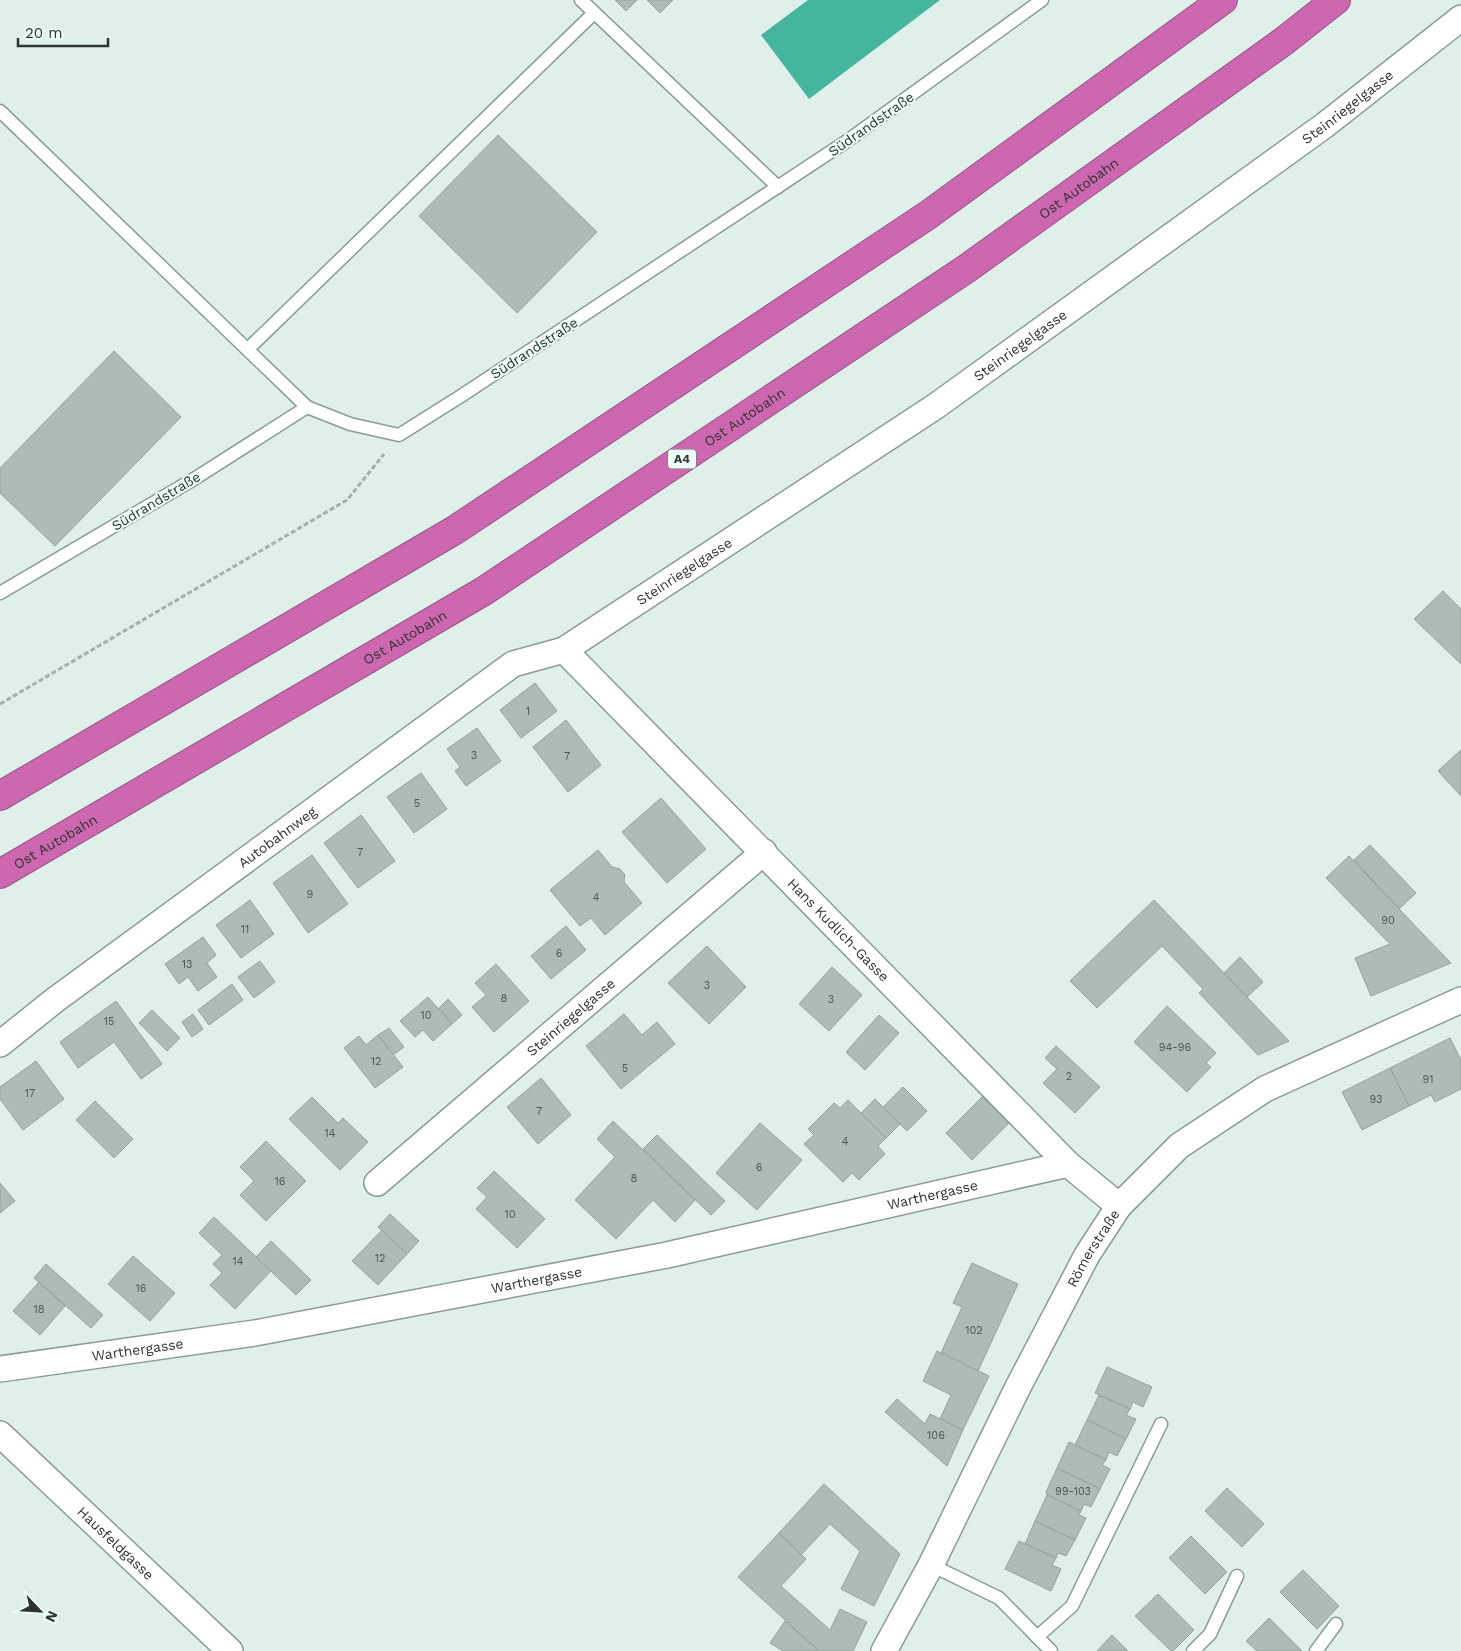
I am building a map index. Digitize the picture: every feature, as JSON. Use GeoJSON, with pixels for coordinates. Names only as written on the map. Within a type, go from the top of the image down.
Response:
{"type":"FeatureCollection","features":[{"type":"Feature","properties":{"kind":"highway"},"geometry":{"type":"LineString","coordinates":[[0,796],[455,530],[928,215],[1224,0]]}},
{"type":"Feature","properties":{"kind":"highway","name":"Ost Autobahn"},"geometry":{"type":"LineString","coordinates":[[0,874],[484,592],[966,269],[1276,46],[1336,0]]}},
{"type":"Feature","properties":{"kind":"street","name":"Steinriegelgasse"},"geometry":{"type":"LineString","coordinates":[[564,650],[936,406],[1324,125],[1461,18]]}},
{"type":"Feature","properties":{"kind":"street","name":"Hans Kudlich-Gasse"},"geometry":{"type":"LineString","coordinates":[[564,650],[1068,1164],[1119,1206]]}},
{"type":"Feature","properties":{"kind":"street","name":"Autobahnweg"},"geometry":{"type":"LineString","coordinates":[[0,1044],[55,1000],[514,664],[564,650]]}},
{"type":"Feature","properties":{"kind":"street","name":"Steinriegelgasse"},"geometry":{"type":"LineString","coordinates":[[377,1183],[764,852]]}},
{"type":"Feature","properties":{"kind":"street","name":"Römerstraße"},"geometry":{"type":"LineString","coordinates":[[884,1651],[931,1565],[1022,1380],[1087,1255],[1119,1206],[1179,1146],[1265,1089],[1461,1000]]}},
{"type":"Feature","properties":{"kind":"street","name":"Warthergasse"},"geometry":{"type":"LineString","coordinates":[[0,1369],[256,1333],[647,1258],[1068,1164]]}},
{"type":"Feature","properties":{"kind":"street","name":"Hausfeldgasse"},"geometry":{"type":"LineString","coordinates":[[0,1434],[230,1651]]}},
{"type":"Feature","properties":{"kind":"lane"},"geometry":{"type":"LineString","coordinates":[[581,0],[778,187]]}},
{"type":"Feature","properties":{"kind":"lane","name":"Südrandstraße"},"geometry":{"type":"LineString","coordinates":[[399,435],[855,135],[1042,0]]}},
{"type":"Feature","properties":{"kind":"lane"},"geometry":{"type":"LineString","coordinates":[[248,349],[594,13]]}},
{"type":"Feature","properties":{"kind":"lane"},"geometry":{"type":"LineString","coordinates":[[0,111],[307,407],[350,424],[399,435]]}},
{"type":"Feature","properties":{"kind":"lane","name":"Südrandstraße"},"geometry":{"type":"LineString","coordinates":[[0,593],[194,479],[307,407]]}},
{"type":"Feature","properties":{"kind":"lane"},"geometry":{"type":"LineString","coordinates":[[1037,1637],[1072,1606],[1161,1424]]}},
{"type":"Feature","properties":{"kind":"lane"},"geometry":{"type":"LineString","coordinates":[[931,1565],[999,1598],[1051,1651]]}},
{"type":"Feature","properties":{"kind":"lane"},"geometry":{"type":"LineString","coordinates":[[1193,1651],[1210,1634],[1237,1576]]}},
{"type":"Feature","properties":{"kind":"lane"},"geometry":{"type":"LineString","coordinates":[[1316,1651],[1336,1624]]}},
{"type":"Feature","properties":{"kind":"path"},"geometry":{"type":"LineString","coordinates":[[0,704],[347,500],[399,435]]}},
{"type":"Feature","properties":{"kind":"shaded area"},"geometry":{"type":"Polygon","coordinates":[[[808,0],[940,0],[809,99],[761,35],[808,0]]]}},
{"type":"Feature","properties":{"kind":"building"},"geometry":{"type":"Polygon","coordinates":[[[615,0],[637,0],[626,11],[615,0]]]}},
{"type":"Feature","properties":{"kind":"building"},"geometry":{"type":"Polygon","coordinates":[[[647,0],[673,0],[660,13],[647,0]]]}},
{"type":"Feature","properties":{"kind":"building"},"geometry":{"type":"Polygon","coordinates":[[[498,135],[597,232],[517,313],[419,216],[498,135]]]}},
{"type":"Feature","properties":{"kind":"building"},"geometry":{"type":"Polygon","coordinates":[[[114,351],[181,417],[55,546],[0,493],[0,468],[114,351]]]}},
{"type":"Feature","properties":{"kind":"building"},"geometry":{"type":"Polygon","coordinates":[[[1443,591],[1461,609],[1461,664],[1414,619],[1443,591]]]}},
{"type":"Feature","properties":{"kind":"building"},"geometry":{"type":"Polygon","coordinates":[[[535,683],[557,711],[521,738],[500,710],[535,683]]]}},
{"type":"Feature","properties":{"kind":"building"},"geometry":{"type":"Polygon","coordinates":[[[566,720],[601,765],[568,792],[533,747],[566,720]]]}},
{"type":"Feature","properties":{"kind":"building"},"geometry":{"type":"Polygon","coordinates":[[[477,728],[501,761],[466,786],[455,771],[460,767],[447,749],[477,728]]]}},
{"type":"Feature","properties":{"kind":"building"},"geometry":{"type":"Polygon","coordinates":[[[1461,750],[1461,796],[1438,771],[1461,750]]]}},
{"type":"Feature","properties":{"kind":"building"},"geometry":{"type":"Polygon","coordinates":[[[421,773],[447,809],[414,833],[387,797],[421,773]]]}},
{"type":"Feature","properties":{"kind":"building"},"geometry":{"type":"Polygon","coordinates":[[[661,798],[706,849],[667,883],[622,832],[661,798]]]}},
{"type":"Feature","properties":{"kind":"building"},"geometry":{"type":"Polygon","coordinates":[[[361,815],[395,861],[358,888],[324,843],[361,815]]]}},
{"type":"Feature","properties":{"kind":"building"},"geometry":{"type":"Polygon","coordinates":[[[1370,845],[1416,893],[1399,909],[1354,860],[1370,845]]]}},
{"type":"Feature","properties":{"kind":"building"},"geometry":{"type":"Polygon","coordinates":[[[598,850],[612,867],[620,869],[625,875],[624,882],[642,903],[605,935],[591,918],[580,926],[550,890],[598,850]]]}},
{"type":"Feature","properties":{"kind":"building"},"geometry":{"type":"Polygon","coordinates":[[[312,855],[348,904],[308,933],[273,883],[312,855]]]}},
{"type":"Feature","properties":{"kind":"building"},"geometry":{"type":"Polygon","coordinates":[[[1349,856],[1451,963],[1371,996],[1355,958],[1390,944],[1326,878],[1349,856]]]}},
{"type":"Feature","properties":{"kind":"building"},"geometry":{"type":"Polygon","coordinates":[[[250,900],[274,934],[241,958],[216,925],[250,900]]]}},
{"type":"Feature","properties":{"kind":"building"},"geometry":{"type":"Polygon","coordinates":[[[1154,900],[1289,1041],[1258,1055],[1199,993],[1203,989],[1162,946],[1097,1008],[1070,981],[1154,900]]]}},
{"type":"Feature","properties":{"kind":"building"},"geometry":{"type":"Polygon","coordinates":[[[566,926],[586,950],[551,979],[531,956],[566,926]]]}},
{"type":"Feature","properties":{"kind":"building"},"geometry":{"type":"Polygon","coordinates":[[[203,937],[216,955],[207,963],[217,977],[198,991],[188,977],[179,984],[165,964],[203,937]]]}},
{"type":"Feature","properties":{"kind":"building"},"geometry":{"type":"Polygon","coordinates":[[[707,946],[746,987],[709,1024],[668,983],[707,946]]]}},
{"type":"Feature","properties":{"kind":"building"},"geometry":{"type":"Polygon","coordinates":[[[1240,957],[1263,982],[1247,997],[1224,973],[1240,957]]]}},
{"type":"Feature","properties":{"kind":"building"},"geometry":{"type":"Polygon","coordinates":[[[260,961],[275,982],[254,998],[238,977],[260,961]]]}},
{"type":"Feature","properties":{"kind":"building"},"geometry":{"type":"Polygon","coordinates":[[[496,964],[529,1001],[494,1032],[472,1007],[486,995],[475,983],[496,964]]]}},
{"type":"Feature","properties":{"kind":"building"},"geometry":{"type":"Polygon","coordinates":[[[832,967],[862,995],[829,1031],[799,1004],[832,967]]]}},
{"type":"Feature","properties":{"kind":"building"},"geometry":{"type":"Polygon","coordinates":[[[232,984],[243,1000],[209,1025],[198,1010],[232,984]]]}},
{"type":"Feature","properties":{"kind":"building"},"geometry":{"type":"Polygon","coordinates":[[[428,997],[452,1024],[433,1041],[423,1030],[415,1037],[400,1021],[428,997]]]}},
{"type":"Feature","properties":{"kind":"building"},"geometry":{"type":"Polygon","coordinates":[[[448,999],[462,1015],[452,1024],[439,1008],[448,999]]]}},
{"type":"Feature","properties":{"kind":"building"},"geometry":{"type":"Polygon","coordinates":[[[116,1001],[162,1064],[141,1079],[114,1042],[78,1068],[60,1042],[116,1001]]]}},
{"type":"Feature","properties":{"kind":"building"},"geometry":{"type":"Polygon","coordinates":[[[1167,1006],[1216,1053],[1206,1063],[1211,1067],[1187,1092],[1134,1042],[1167,1006]]]}},
{"type":"Feature","properties":{"kind":"building"},"geometry":{"type":"Polygon","coordinates":[[[152,1010],[180,1038],[167,1051],[139,1023],[152,1010]]]}},
{"type":"Feature","properties":{"kind":"building"},"geometry":{"type":"Polygon","coordinates":[[[193,1014],[203,1029],[192,1037],[182,1022],[193,1014]]]}},
{"type":"Feature","properties":{"kind":"building"},"geometry":{"type":"Polygon","coordinates":[[[624,1014],[642,1035],[657,1022],[675,1044],[621,1089],[586,1046],[624,1014]]]}},
{"type":"Feature","properties":{"kind":"building"},"geometry":{"type":"Polygon","coordinates":[[[879,1015],[899,1033],[865,1070],[846,1052],[879,1015]]]}},
{"type":"Feature","properties":{"kind":"building"},"geometry":{"type":"Polygon","coordinates":[[[389,1028],[404,1047],[393,1055],[378,1035],[389,1028]]]}},
{"type":"Feature","properties":{"kind":"building"},"geometry":{"type":"Polygon","coordinates":[[[378,1035],[403,1067],[375,1088],[344,1048],[359,1036],[366,1045],[378,1035]]]}},
{"type":"Feature","properties":{"kind":"building"},"geometry":{"type":"Polygon","coordinates":[[[1450,1038],[1461,1060],[1461,1089],[1435,1102],[1431,1095],[1409,1106],[1390,1068],[1450,1038]]]}},
{"type":"Feature","properties":{"kind":"building"},"geometry":{"type":"Polygon","coordinates":[[[1056,1046],[1100,1087],[1075,1113],[1043,1083],[1057,1069],[1045,1058],[1056,1046]]]}},
{"type":"Feature","properties":{"kind":"building"},"geometry":{"type":"Polygon","coordinates":[[[36,1061],[64,1099],[23,1130],[0,1099],[0,1087],[36,1061]]]}},
{"type":"Feature","properties":{"kind":"building"},"geometry":{"type":"Polygon","coordinates":[[[1390,1068],[1409,1106],[1362,1130],[1342,1092],[1390,1068]]]}},
{"type":"Feature","properties":{"kind":"building"},"geometry":{"type":"Polygon","coordinates":[[[541,1078],[571,1115],[538,1144],[507,1107],[541,1078]]]}},
{"type":"Feature","properties":{"kind":"building"},"geometry":{"type":"Polygon","coordinates":[[[903,1087],[927,1111],[907,1131],[883,1107],[903,1087]]]}},
{"type":"Feature","properties":{"kind":"building"},"geometry":{"type":"Polygon","coordinates":[[[986,1093],[1012,1120],[972,1160],[946,1133],[986,1093]]]}},
{"type":"Feature","properties":{"kind":"building"},"geometry":{"type":"Polygon","coordinates":[[[312,1097],[338,1123],[343,1118],[368,1142],[340,1170],[289,1119],[312,1097]]]}},
{"type":"Feature","properties":{"kind":"building"},"geometry":{"type":"Polygon","coordinates":[[[875,1099],[900,1124],[886,1138],[861,1113],[875,1099]]]}},
{"type":"Feature","properties":{"kind":"building"},"geometry":{"type":"Polygon","coordinates":[[[848,1100],[886,1138],[878,1146],[885,1154],[859,1180],[852,1173],[843,1182],[804,1144],[814,1135],[808,1129],[834,1103],[840,1108],[848,1100]]]}},
{"type":"Feature","properties":{"kind":"building"},"geometry":{"type":"Polygon","coordinates":[[[95,1101],[133,1139],[114,1158],[76,1120],[95,1101]]]}},
{"type":"Feature","properties":{"kind":"building"},"geometry":{"type":"Polygon","coordinates":[[[613,1121],[695,1200],[675,1222],[653,1200],[616,1239],[575,1200],[615,1157],[597,1139],[613,1121]]]}},
{"type":"Feature","properties":{"kind":"building"},"geometry":{"type":"Polygon","coordinates":[[[760,1123],[802,1160],[757,1210],[716,1173],[760,1123]]]}},
{"type":"Feature","properties":{"kind":"building"},"geometry":{"type":"Polygon","coordinates":[[[657,1135],[725,1201],[711,1215],[643,1149],[657,1135]]]}},
{"type":"Feature","properties":{"kind":"building"},"geometry":{"type":"Polygon","coordinates":[[[266,1141],[306,1181],[266,1221],[240,1195],[254,1181],[240,1167],[266,1141]]]}},
{"type":"Feature","properties":{"kind":"building"},"geometry":{"type":"Polygon","coordinates":[[[494,1171],[545,1219],[517,1248],[476,1209],[487,1197],[477,1188],[494,1171]]]}},
{"type":"Feature","properties":{"kind":"building"},"geometry":{"type":"Polygon","coordinates":[[[0,1183],[15,1201],[0,1213],[0,1183]]]}},
{"type":"Feature","properties":{"kind":"building"},"geometry":{"type":"Polygon","coordinates":[[[390,1214],[419,1241],[407,1254],[378,1227],[390,1214]]]}},
{"type":"Feature","properties":{"kind":"building"},"geometry":{"type":"Polygon","coordinates":[[[214,1217],[271,1271],[235,1309],[210,1285],[222,1273],[213,1264],[222,1255],[199,1233],[214,1217]]]}},
{"type":"Feature","properties":{"kind":"building"},"geometry":{"type":"Polygon","coordinates":[[[382,1230],[407,1254],[378,1285],[352,1261],[382,1230]]]}},
{"type":"Feature","properties":{"kind":"building"},"geometry":{"type":"Polygon","coordinates":[[[271,1241],[311,1280],[296,1295],[256,1257],[271,1241]]]}},
{"type":"Feature","properties":{"kind":"building"},"geometry":{"type":"Polygon","coordinates":[[[133,1256],[175,1293],[150,1321],[108,1284],[133,1256]]]}},
{"type":"Feature","properties":{"kind":"building"},"geometry":{"type":"Polygon","coordinates":[[[972,1263],[1018,1284],[978,1371],[941,1353],[962,1307],[953,1303],[972,1263]]]}},
{"type":"Feature","properties":{"kind":"building"},"geometry":{"type":"Polygon","coordinates":[[[46,1264],[103,1315],[91,1328],[34,1278],[46,1264]]]}},
{"type":"Feature","properties":{"kind":"building"},"geometry":{"type":"Polygon","coordinates":[[[39,1282],[65,1306],[40,1335],[13,1311],[39,1282]]]}},
{"type":"Feature","properties":{"kind":"building"},"geometry":{"type":"Polygon","coordinates":[[[937,1351],[989,1376],[963,1430],[940,1419],[951,1395],[923,1381],[937,1351]]]}},
{"type":"Feature","properties":{"kind":"building"},"geometry":{"type":"Polygon","coordinates":[[[1107,1367],[1152,1387],[1143,1407],[1133,1402],[1130,1409],[1095,1393],[1107,1367]]]}},
{"type":"Feature","properties":{"kind":"building"},"geometry":{"type":"Polygon","coordinates":[[[1099,1395],[1130,1409],[1126,1415],[1136,1419],[1126,1439],[1087,1420],[1099,1395]]]}},
{"type":"Feature","properties":{"kind":"building"},"geometry":{"type":"Polygon","coordinates":[[[897,1399],[925,1424],[930,1414],[963,1430],[947,1466],[885,1412],[897,1399]]]}},
{"type":"Feature","properties":{"kind":"building"},"geometry":{"type":"Polygon","coordinates":[[[1087,1420],[1126,1439],[1117,1456],[1109,1452],[1106,1460],[1075,1445],[1087,1420]]]}},
{"type":"Feature","properties":{"kind":"building"},"geometry":{"type":"Polygon","coordinates":[[[1069,1442],[1106,1460],[1102,1465],[1110,1469],[1100,1489],[1057,1468],[1069,1442]]]}},
{"type":"Feature","properties":{"kind":"building"},"geometry":{"type":"Polygon","coordinates":[[[1057,1468],[1100,1489],[1091,1507],[1084,1504],[1081,1511],[1047,1495],[1046,1492],[1057,1468]]]}},
{"type":"Feature","properties":{"kind":"building"},"geometry":{"type":"Polygon","coordinates":[[[824,1484],[900,1554],[874,1606],[841,1589],[860,1551],[830,1524],[801,1555],[779,1533],[824,1484]]]}},
{"type":"Feature","properties":{"kind":"building"},"geometry":{"type":"Polygon","coordinates":[[[1227,1488],[1264,1524],[1242,1547],[1205,1511],[1227,1488]]]}},
{"type":"Feature","properties":{"kind":"building"},"geometry":{"type":"Polygon","coordinates":[[[1047,1495],[1081,1511],[1079,1515],[1086,1518],[1075,1540],[1035,1521],[1047,1495]]]}},
{"type":"Feature","properties":{"kind":"building"},"geometry":{"type":"Polygon","coordinates":[[[1035,1521],[1075,1540],[1066,1556],[1058,1553],[1056,1558],[1025,1544],[1035,1521]]]}},
{"type":"Feature","properties":{"kind":"building"},"geometry":{"type":"Polygon","coordinates":[[[779,1533],[806,1559],[781,1586],[830,1630],[840,1609],[867,1622],[853,1651],[819,1651],[738,1577],[779,1533]]]}},
{"type":"Feature","properties":{"kind":"building"},"geometry":{"type":"Polygon","coordinates":[[[1191,1536],[1227,1572],[1205,1594],[1169,1558],[1191,1536]]]}},
{"type":"Feature","properties":{"kind":"building"},"geometry":{"type":"Polygon","coordinates":[[[1019,1541],[1056,1558],[1052,1565],[1061,1569],[1051,1591],[1005,1569],[1019,1541]]]}},
{"type":"Feature","properties":{"kind":"building"},"geometry":{"type":"Polygon","coordinates":[[[1303,1570],[1339,1606],[1317,1629],[1280,1592],[1303,1570]]]}},
{"type":"Feature","properties":{"kind":"building"},"geometry":{"type":"Polygon","coordinates":[[[1158,1594],[1194,1630],[1173,1651],[1135,1616],[1158,1594]]]}},
{"type":"Feature","properties":{"kind":"building"},"geometry":{"type":"Polygon","coordinates":[[[1269,1618],[1302,1651],[1257,1651],[1246,1641],[1269,1618]]]}},
{"type":"Feature","properties":{"kind":"building"},"geometry":{"type":"Polygon","coordinates":[[[785,1621],[819,1651],[783,1651],[770,1643],[785,1621]]]}},
{"type":"Feature","properties":{"kind":"building"},"geometry":{"type":"Polygon","coordinates":[[[1112,1635],[1128,1651],[1097,1651],[1112,1635]]]}}]}
